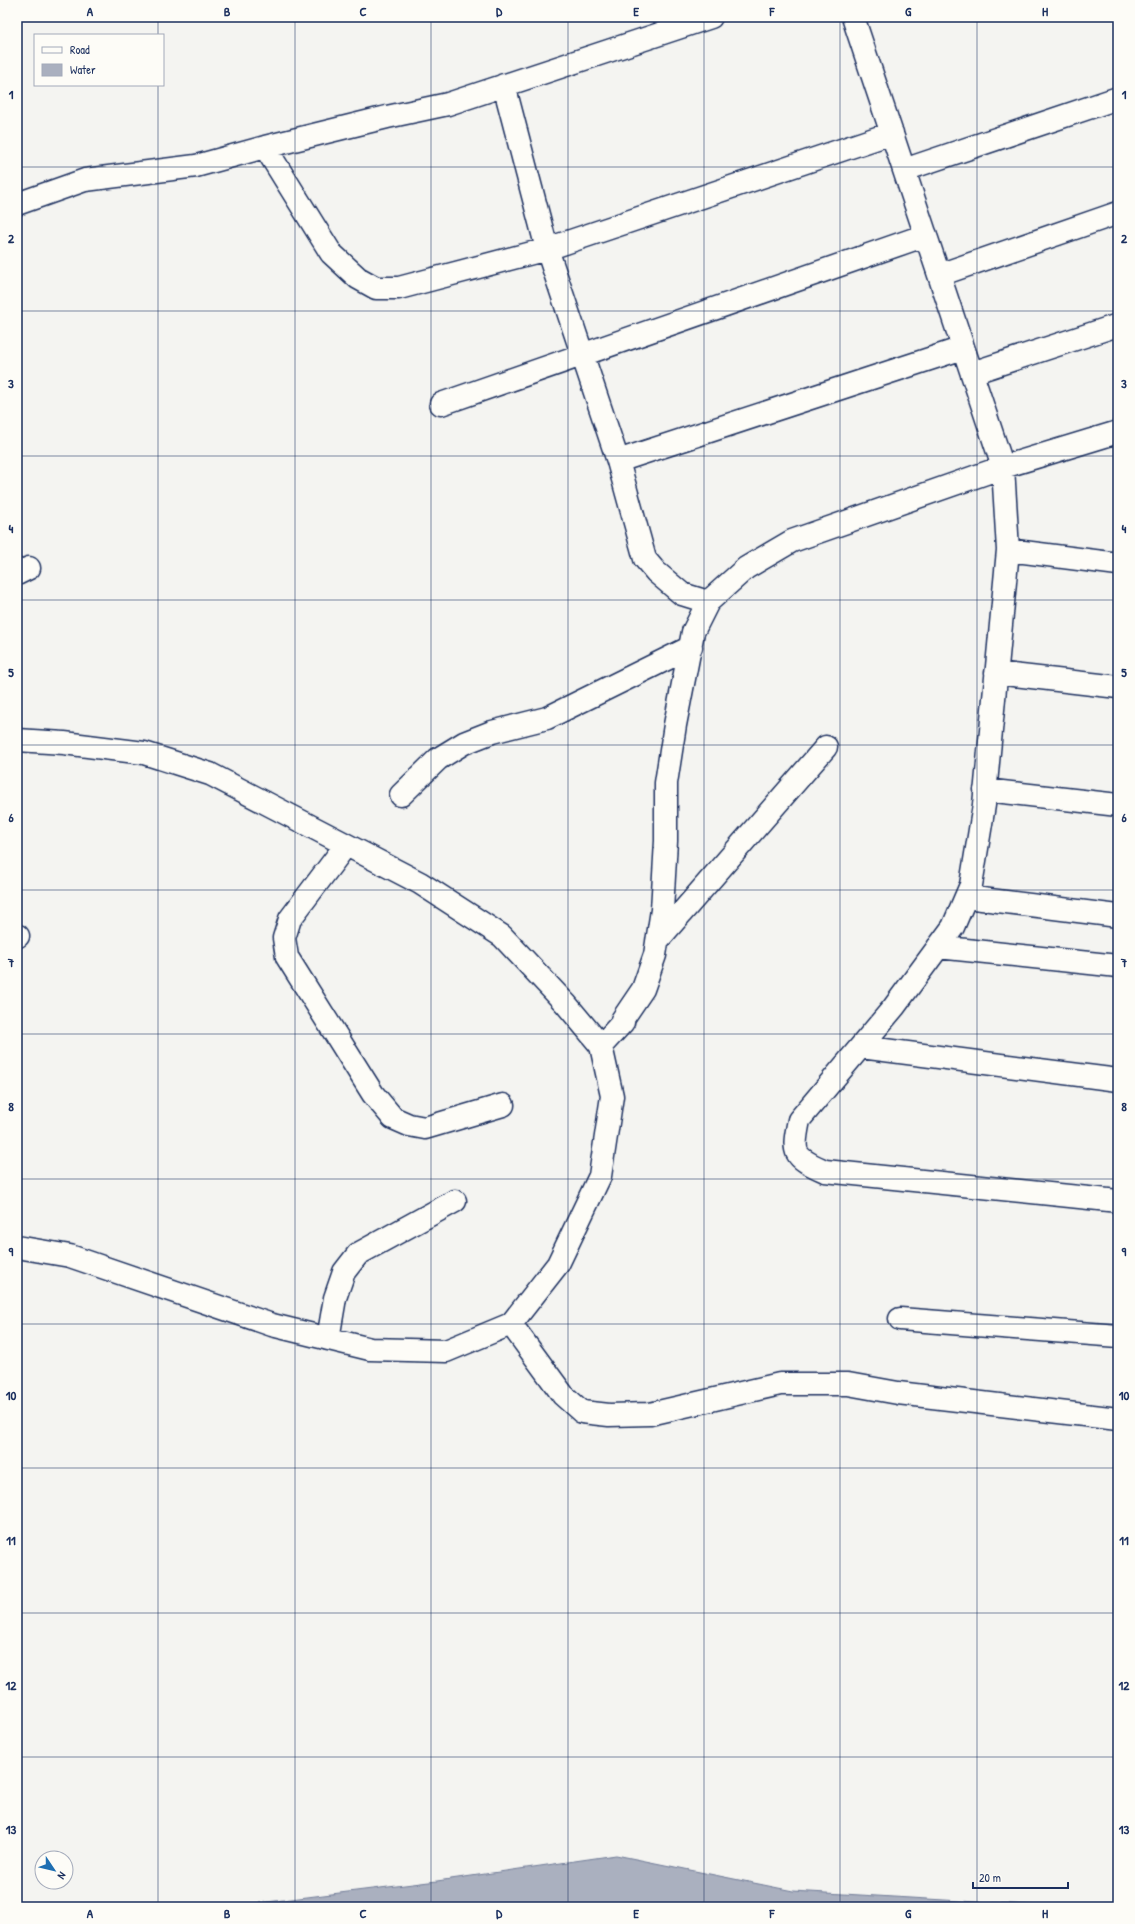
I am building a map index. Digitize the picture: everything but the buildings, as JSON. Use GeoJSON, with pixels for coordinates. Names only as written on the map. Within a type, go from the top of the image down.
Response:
{"type":"FeatureCollection","features":[{"type":"Feature","properties":{"kind":"street"},"geometry":{"type":"LineString","coordinates":[[17,204],[85,180],[196,166],[265,147],[387,117],[448,104],[711,17]]}},
{"type":"Feature","properties":{"kind":"street"},"geometry":{"type":"LineString","coordinates":[[854,17],[1003,467],[1008,550],[985,790],[971,885],[952,927],[938,947],[894,1007],[799,1120],[794,1144],[802,1161],[825,1171],[1118,1201]]}},
{"type":"Feature","properties":{"kind":"street"},"geometry":{"type":"LineString","coordinates":[[504,85],[547,249],[618,461],[645,559],[656,572],[682,594],[708,602]]}},
{"type":"Feature","properties":{"kind":"street"},"geometry":{"type":"LineString","coordinates":[[904,170],[1118,98]]}},
{"type":"Feature","properties":{"kind":"street"},"geometry":{"type":"LineString","coordinates":[[265,147],[331,253],[358,278],[376,288],[399,288],[547,249],[892,133]]}},
{"type":"Feature","properties":{"kind":"street"},"geometry":{"type":"LineString","coordinates":[[939,275],[1118,213]]}},
{"type":"Feature","properties":{"kind":"street"},"geometry":{"type":"LineString","coordinates":[[441,404],[926,235]]}},
{"type":"Feature","properties":{"kind":"street"},"geometry":{"type":"LineString","coordinates":[[972,373],[1118,325]]}},
{"type":"Feature","properties":{"kind":"street"},"geometry":{"type":"LineString","coordinates":[[618,461],[964,348]]}},
{"type":"Feature","properties":{"kind":"street"},"geometry":{"type":"LineString","coordinates":[[601,1046],[623,1022],[622,1020],[643,989],[655,955],[663,895],[666,841],[666,783],[675,725],[693,632],[708,602],[746,568],[792,541],[1003,467],[1115,434]]}},
{"type":"Feature","properties":{"kind":"street"},"geometry":{"type":"LineString","coordinates":[[1008,550],[1118,564]]}},
{"type":"Feature","properties":{"kind":"street"},"geometry":{"type":"LineString","coordinates":[[401,795],[438,759],[464,743],[492,732],[547,718],[691,647]]}},
{"type":"Feature","properties":{"kind":"street"},"geometry":{"type":"LineString","coordinates":[[996,673],[1118,687]]}},
{"type":"Feature","properties":{"kind":"street"},"geometry":{"type":"LineString","coordinates":[[17,740],[144,753],[210,774],[346,846],[420,883],[502,936],[566,1004],[601,1046],[612,1096],[600,1176],[558,1264],[511,1324],[446,1351],[370,1349],[328,1339],[272,1325],[70,1256],[17,1247]]}},
{"type":"Feature","properties":{"kind":"street"},"geometry":{"type":"LineString","coordinates":[[657,941],[826,747]]}},
{"type":"Feature","properties":{"kind":"street"},"geometry":{"type":"LineString","coordinates":[[985,790],[1118,805]]}},
{"type":"Feature","properties":{"kind":"street"},"geometry":{"type":"LineString","coordinates":[[346,846],[290,919],[284,938],[287,957],[373,1094],[393,1118],[409,1125],[425,1128],[503,1105]]}},
{"type":"Feature","properties":{"kind":"street"},"geometry":{"type":"LineString","coordinates":[[966,897],[1118,916]]}},
{"type":"Feature","properties":{"kind":"street"},"geometry":{"type":"LineString","coordinates":[[938,947],[1118,966]]}},
{"type":"Feature","properties":{"kind":"street"},"geometry":{"type":"LineString","coordinates":[[861,1047],[1118,1080]]}},
{"type":"Feature","properties":{"kind":"street"},"geometry":{"type":"LineString","coordinates":[[328,1339],[335,1298],[344,1272],[358,1254],[455,1201]]}},
{"type":"Feature","properties":{"kind":"street"},"geometry":{"type":"LineString","coordinates":[[900,1319],[1118,1336]]}},
{"type":"Feature","properties":{"kind":"street"},"geometry":{"type":"LineString","coordinates":[[511,1324],[563,1396],[582,1412],[609,1415],[650,1414],[780,1384],[841,1384],[898,1393],[1118,1419]]}},
{"type":"Feature","properties":{"kind":"water"},"geometry":{"type":"Polygon","coordinates":[[[616,1855],[793,1891],[1061,1907],[226,1907],[437,1881],[616,1855]]]}}]}
